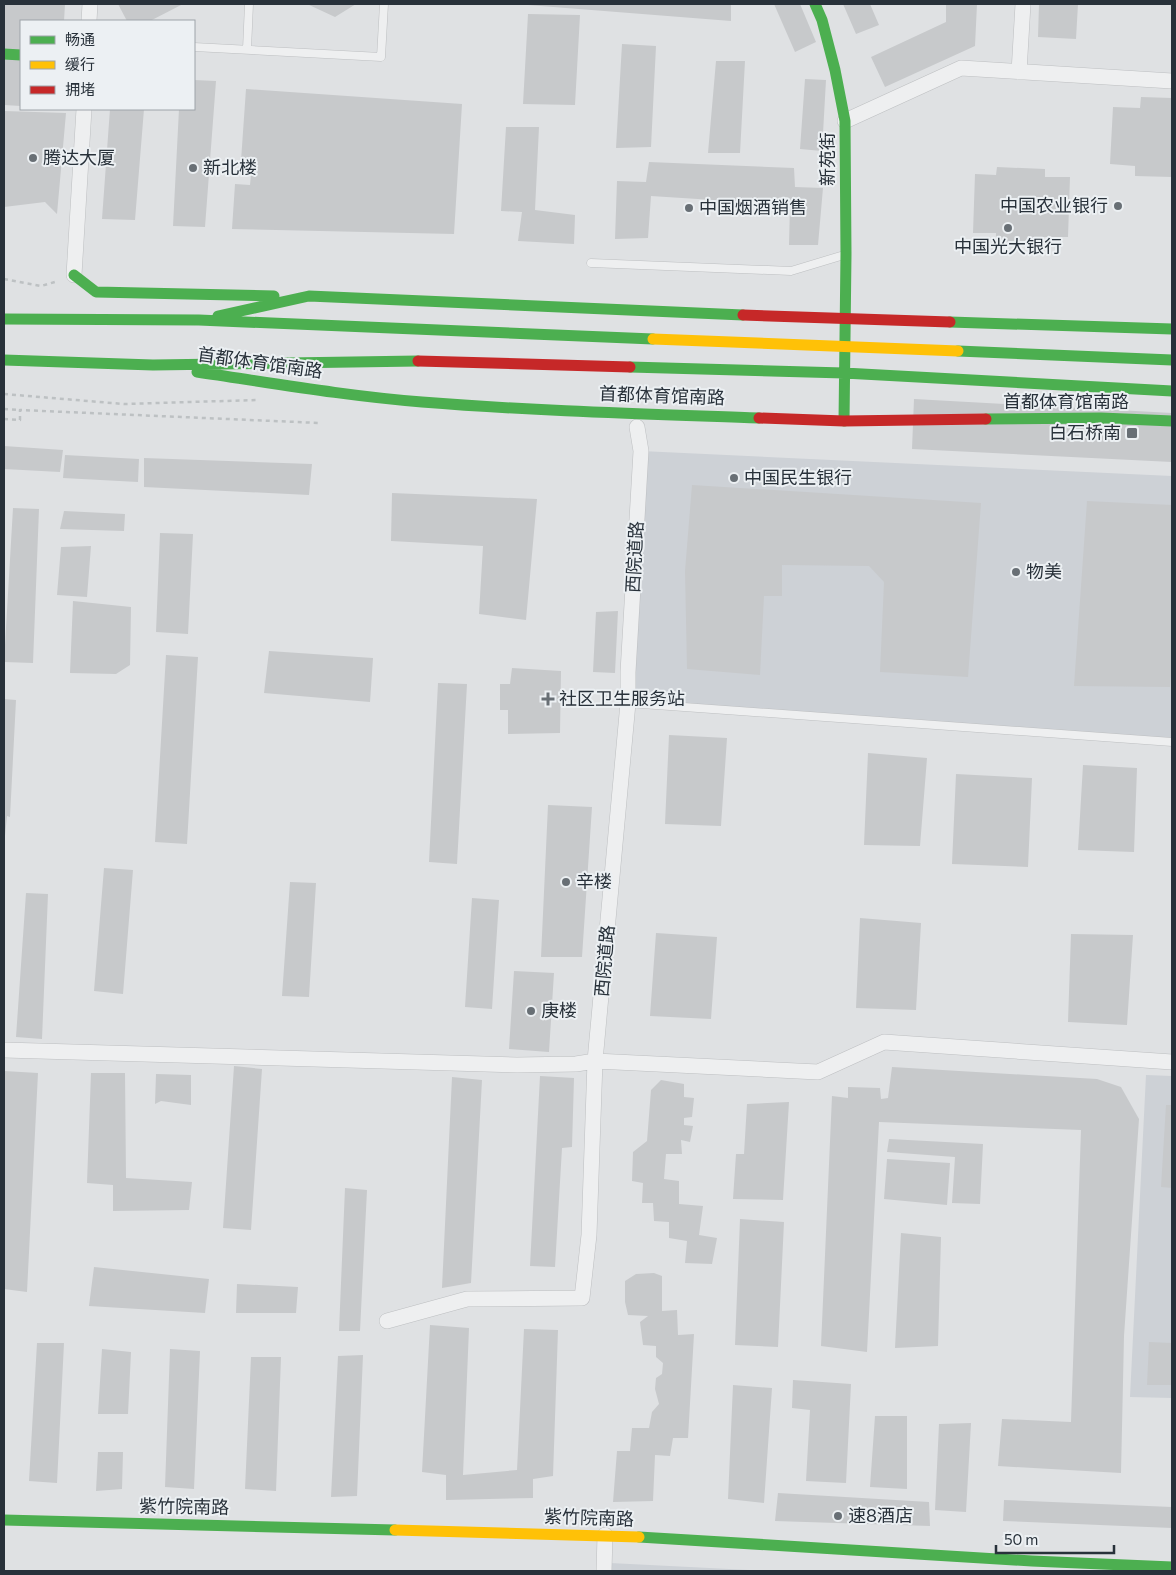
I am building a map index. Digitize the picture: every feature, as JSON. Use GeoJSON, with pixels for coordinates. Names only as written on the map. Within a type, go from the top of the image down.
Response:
{"type":"FeatureCollection","features":[{"type":"Feature","properties":{"kind":"street"},"geometry":{"type":"LineString","coordinates":[[89,20],[90,4]]}},
{"type":"Feature","properties":{"kind":"street","name":"新苑街"},"geometry":{"type":"LineString","coordinates":[[815,4],[822,20],[835,70],[845,121],[844,421]]}},
{"type":"Feature","properties":{"kind":"street"},"geometry":{"type":"LineString","coordinates":[[1019,72],[1024,4]]}},
{"type":"Feature","properties":{"kind":"street"},"geometry":{"type":"LineString","coordinates":[[4,54],[20,55]]}},
{"type":"Feature","properties":{"kind":"street"},"geometry":{"type":"LineString","coordinates":[[845,121],[961,68],[1172,81]]}},
{"type":"Feature","properties":{"kind":"street"},"geometry":{"type":"LineString","coordinates":[[84,110],[74,275],[96,292],[309,296]]}},
{"type":"Feature","properties":{"kind":"street","name":"首都体育馆南路"},"geometry":{"type":"LineString","coordinates":[[199,320],[309,296],[845,319],[1172,330]]}},
{"type":"Feature","properties":{"kind":"street","name":"首都体育馆南路"},"geometry":{"type":"LineString","coordinates":[[4,319],[199,320],[1172,360]]}},
{"type":"Feature","properties":{"kind":"street","name":"首都体育馆南路"},"geometry":{"type":"LineString","coordinates":[[4,360],[153,366],[442,361],[844,373],[1172,391]]}},
{"type":"Feature","properties":{"kind":"street","name":"首都体育馆南路"},"geometry":{"type":"LineString","coordinates":[[153,366],[374,397],[423,402],[617,413],[844,421],[1101,418],[1172,421]]}},
{"type":"Feature","properties":{"kind":"street","name":"西院道路"},"geometry":{"type":"LineString","coordinates":[[387,1321],[467,1299],[582,1298],[589,1235],[595,1061],[628,703],[628,672],[641,451],[637,427]]}},
{"type":"Feature","properties":{"kind":"street"},"geometry":{"type":"LineString","coordinates":[[4,1050],[517,1065],[576,1064],[595,1061],[818,1072],[884,1042],[1172,1062]]}},
{"type":"Feature","properties":{"kind":"street","name":"紫竹院南路"},"geometry":{"type":"LineString","coordinates":[[4,1520],[605,1535],[1032,1561],[1172,1567]]}},
{"type":"Feature","properties":{"kind":"street"},"geometry":{"type":"LineString","coordinates":[[604,1571],[605,1535]]}},
{"type":"Feature","properties":{"kind":"lane"},"geometry":{"type":"LineString","coordinates":[[247,48],[249,4]]}},
{"type":"Feature","properties":{"kind":"lane"},"geometry":{"type":"LineString","coordinates":[[195,47],[247,48],[381,57],[384,4]]}},
{"type":"Feature","properties":{"kind":"lane"},"geometry":{"type":"LineString","coordinates":[[591,263],[790,271],[846,254]]}},
{"type":"Feature","properties":{"kind":"lane"},"geometry":{"type":"LineString","coordinates":[[628,703],[1172,742]]}},
{"type":"Feature","properties":{"kind":"path"},"geometry":{"type":"LineString","coordinates":[[4,279],[41,286],[74,275]]}},
{"type":"Feature","properties":{"kind":"path"},"geometry":{"type":"LineString","coordinates":[[4,394],[124,404],[264,400]]}},
{"type":"Feature","properties":{"kind":"path"},"geometry":{"type":"LineString","coordinates":[[4,409],[320,423]]}},
{"type":"Feature","properties":{"kind":"path"},"geometry":{"type":"LineString","coordinates":[[4,419],[20,420],[20,410]]}},
{"type":"Feature","properties":{"kind":"shaded area"},"geometry":{"type":"Polygon","coordinates":[[[641,451],[1172,476],[1172,742],[628,703],[641,451]]]}},
{"type":"Feature","properties":{"kind":"shaded area"},"geometry":{"type":"Polygon","coordinates":[[[1146,1075],[1172,1076],[1172,1398],[1130,1397],[1146,1075]]]}},
{"type":"Feature","properties":{"kind":"shaded area"},"geometry":{"type":"Polygon","coordinates":[[[610,1563],[771,1571],[610,1571],[610,1563]]]}},
{"type":"Feature","properties":{"kind":"building"},"geometry":{"type":"Polygon","coordinates":[[[4,4],[65,4],[64,20],[20,20],[20,106],[4,105],[4,4]]]}},
{"type":"Feature","properties":{"kind":"building"},"geometry":{"type":"Polygon","coordinates":[[[118,4],[183,4],[152,20],[126,20],[118,4]]]}},
{"type":"Feature","properties":{"kind":"building"},"geometry":{"type":"Polygon","coordinates":[[[307,4],[356,4],[335,17],[307,4]]]}},
{"type":"Feature","properties":{"kind":"building"},"geometry":{"type":"Polygon","coordinates":[[[731,4],[731,21],[528,5],[731,4]]]}},
{"type":"Feature","properties":{"kind":"building"},"geometry":{"type":"Polygon","coordinates":[[[774,4],[800,4],[816,42],[795,52],[774,4]]]}},
{"type":"Feature","properties":{"kind":"building"},"geometry":{"type":"Polygon","coordinates":[[[843,4],[870,4],[879,25],[856,34],[843,4]]]}},
{"type":"Feature","properties":{"kind":"building"},"geometry":{"type":"Polygon","coordinates":[[[946,4],[977,4],[975,46],[885,87],[871,57],[946,22],[946,4]]]}},
{"type":"Feature","properties":{"kind":"building"},"geometry":{"type":"Polygon","coordinates":[[[1039,4],[1078,4],[1076,39],[1038,37],[1039,4]]]}},
{"type":"Feature","properties":{"kind":"building"},"geometry":{"type":"Polygon","coordinates":[[[528,14],[580,15],[575,105],[523,104],[528,14]]]}},
{"type":"Feature","properties":{"kind":"building"},"geometry":{"type":"Polygon","coordinates":[[[622,44],[656,46],[651,147],[616,148],[622,44]]]}},
{"type":"Feature","properties":{"kind":"building"},"geometry":{"type":"Polygon","coordinates":[[[716,61],[745,61],[740,153],[708,153],[716,61]]]}},
{"type":"Feature","properties":{"kind":"building"},"geometry":{"type":"Polygon","coordinates":[[[805,79],[826,80],[822,151],[800,149],[805,79]]]}},
{"type":"Feature","properties":{"kind":"building","name":"新北楼"},"geometry":{"type":"Polygon","coordinates":[[[195,80],[216,81],[205,227],[173,226],[179,110],[195,110],[195,80]]]}},
{"type":"Feature","properties":{"kind":"building"},"geometry":{"type":"Polygon","coordinates":[[[246,89],[462,104],[454,234],[232,229],[235,184],[250,185],[251,175],[240,175],[246,89]]]}},
{"type":"Feature","properties":{"kind":"building"},"geometry":{"type":"Polygon","coordinates":[[[1141,97],[1172,98],[1172,177],[1135,176],[1135,166],[1110,164],[1113,107],[1140,108],[1141,97]]]}},
{"type":"Feature","properties":{"kind":"building"},"geometry":{"type":"Polygon","coordinates":[[[110,110],[144,110],[135,220],[102,219],[110,110]]]}},
{"type":"Feature","properties":{"kind":"building","name":"腾达大厦"},"geometry":{"type":"Polygon","coordinates":[[[4,111],[66,113],[57,214],[45,202],[4,207],[4,111]]]}},
{"type":"Feature","properties":{"kind":"building"},"geometry":{"type":"Polygon","coordinates":[[[506,127],[539,127],[535,210],[575,215],[574,244],[518,241],[522,212],[501,211],[506,127]]]}},
{"type":"Feature","properties":{"kind":"building"},"geometry":{"type":"Polygon","coordinates":[[[649,162],[794,168],[795,187],[823,188],[818,245],[789,245],[790,205],[651,196],[648,238],[615,239],[617,181],[646,182],[649,162]]]}},
{"type":"Feature","properties":{"kind":"building"},"geometry":{"type":"Polygon","coordinates":[[[997,167],[1045,169],[1045,177],[1070,177],[1068,237],[1041,237],[1040,243],[996,242],[996,233],[973,233],[975,174],[996,175],[997,167]]]}},
{"type":"Feature","properties":{"kind":"building"},"geometry":{"type":"Polygon","coordinates":[[[914,399],[1172,413],[1172,462],[912,449],[914,399]]]}},
{"type":"Feature","properties":{"kind":"building"},"geometry":{"type":"Polygon","coordinates":[[[4,446],[63,450],[60,472],[4,469],[4,446]]]}},
{"type":"Feature","properties":{"kind":"building"},"geometry":{"type":"Polygon","coordinates":[[[65,455],[139,459],[138,482],[63,478],[65,455]]]}},
{"type":"Feature","properties":{"kind":"building"},"geometry":{"type":"Polygon","coordinates":[[[144,458],[312,464],[309,495],[144,487],[144,458]]]}},
{"type":"Feature","properties":{"kind":"building"},"geometry":{"type":"Polygon","coordinates":[[[692,485],[981,503],[968,677],[880,672],[884,582],[869,566],[782,565],[782,596],[764,596],[760,675],[687,669],[685,571],[692,485]]]}},
{"type":"Feature","properties":{"kind":"building"},"geometry":{"type":"Polygon","coordinates":[[[392,493],[537,499],[526,620],[479,614],[483,546],[391,541],[392,493]]]}},
{"type":"Feature","properties":{"kind":"building"},"geometry":{"type":"Polygon","coordinates":[[[1087,501],[1172,505],[1172,663],[1170,687],[1074,686],[1087,501]]]}},
{"type":"Feature","properties":{"kind":"building"},"geometry":{"type":"Polygon","coordinates":[[[13,508],[39,509],[33,663],[4,662],[13,508]]]}},
{"type":"Feature","properties":{"kind":"building"},"geometry":{"type":"Polygon","coordinates":[[[64,511],[125,514],[124,531],[60,529],[64,511]]]}},
{"type":"Feature","properties":{"kind":"building"},"geometry":{"type":"Polygon","coordinates":[[[160,533],[193,534],[188,634],[156,632],[160,533]]]}},
{"type":"Feature","properties":{"kind":"building"},"geometry":{"type":"Polygon","coordinates":[[[91,546],[87,597],[57,595],[61,547],[91,546]]]}},
{"type":"Feature","properties":{"kind":"building"},"geometry":{"type":"Polygon","coordinates":[[[73,601],[131,607],[130,665],[116,674],[70,673],[73,601]]]}},
{"type":"Feature","properties":{"kind":"building"},"geometry":{"type":"Polygon","coordinates":[[[618,611],[615,673],[593,672],[596,612],[618,611]]]}},
{"type":"Feature","properties":{"kind":"building"},"geometry":{"type":"Polygon","coordinates":[[[269,651],[373,658],[370,702],[264,693],[269,651]]]}},
{"type":"Feature","properties":{"kind":"building"},"geometry":{"type":"Polygon","coordinates":[[[166,655],[198,657],[187,844],[155,842],[166,655]]]}},
{"type":"Feature","properties":{"kind":"building"},"geometry":{"type":"Polygon","coordinates":[[[512,668],[561,671],[560,733],[508,734],[508,710],[500,710],[500,684],[510,684],[512,668]]]}},
{"type":"Feature","properties":{"kind":"building"},"geometry":{"type":"Polygon","coordinates":[[[438,683],[467,684],[457,864],[429,862],[438,683]]]}},
{"type":"Feature","properties":{"kind":"building"},"geometry":{"type":"Polygon","coordinates":[[[4,699],[16,700],[10,817],[7,816],[5,836],[4,836],[4,699]]]}},
{"type":"Feature","properties":{"kind":"building"},"geometry":{"type":"Polygon","coordinates":[[[669,735],[727,738],[721,826],[665,824],[669,735]]]}},
{"type":"Feature","properties":{"kind":"building"},"geometry":{"type":"Polygon","coordinates":[[[868,753],[927,758],[920,846],[864,845],[868,753]]]}},
{"type":"Feature","properties":{"kind":"building"},"geometry":{"type":"Polygon","coordinates":[[[1083,765],[1137,768],[1134,852],[1078,850],[1083,765]]]}},
{"type":"Feature","properties":{"kind":"building"},"geometry":{"type":"Polygon","coordinates":[[[956,774],[1032,778],[1028,867],[952,864],[956,774]]]}},
{"type":"Feature","properties":{"kind":"building","name":"辛楼"},"geometry":{"type":"Polygon","coordinates":[[[548,805],[592,807],[582,957],[541,957],[548,805]]]}},
{"type":"Feature","properties":{"kind":"building"},"geometry":{"type":"Polygon","coordinates":[[[104,868],[133,870],[123,994],[94,991],[104,868]]]}},
{"type":"Feature","properties":{"kind":"building"},"geometry":{"type":"Polygon","coordinates":[[[290,882],[316,883],[309,997],[282,996],[290,882]]]}},
{"type":"Feature","properties":{"kind":"building"},"geometry":{"type":"Polygon","coordinates":[[[26,893],[48,894],[42,1039],[16,1037],[26,893]]]}},
{"type":"Feature","properties":{"kind":"building"},"geometry":{"type":"Polygon","coordinates":[[[472,898],[499,900],[492,1009],[465,1007],[472,898]]]}},
{"type":"Feature","properties":{"kind":"building"},"geometry":{"type":"Polygon","coordinates":[[[860,918],[921,923],[916,1010],[856,1008],[860,918]]]}},
{"type":"Feature","properties":{"kind":"building"},"geometry":{"type":"Polygon","coordinates":[[[656,933],[717,937],[711,1019],[650,1016],[656,933]]]}},
{"type":"Feature","properties":{"kind":"building"},"geometry":{"type":"Polygon","coordinates":[[[1071,934],[1133,935],[1127,1025],[1068,1022],[1071,934]]]}},
{"type":"Feature","properties":{"kind":"building","name":"庚楼"},"geometry":{"type":"Polygon","coordinates":[[[514,971],[554,973],[549,1052],[509,1049],[514,971]]]}},
{"type":"Feature","properties":{"kind":"building"},"geometry":{"type":"Polygon","coordinates":[[[234,1066],[262,1069],[251,1230],[223,1228],[234,1066]]]}},
{"type":"Feature","properties":{"kind":"building"},"geometry":{"type":"Polygon","coordinates":[[[892,1067],[1097,1079],[1121,1087],[1139,1119],[1124,1336],[1121,1473],[998,1466],[1002,1419],[1071,1422],[1081,1130],[879,1122],[867,1352],[821,1346],[832,1096],[848,1098],[848,1087],[880,1088],[881,1099],[888,1098],[892,1067]]]}},
{"type":"Feature","properties":{"kind":"building"},"geometry":{"type":"Polygon","coordinates":[[[4,1071],[38,1073],[27,1292],[4,1289],[4,1071]]]}},
{"type":"Feature","properties":{"kind":"building"},"geometry":{"type":"Polygon","coordinates":[[[91,1073],[125,1073],[126,1178],[192,1182],[189,1210],[113,1211],[113,1185],[87,1183],[91,1073]]]}},
{"type":"Feature","properties":{"kind":"building"},"geometry":{"type":"Polygon","coordinates":[[[156,1074],[191,1075],[191,1105],[161,1101],[155,1104],[156,1074]]]}},
{"type":"Feature","properties":{"kind":"building"},"geometry":{"type":"Polygon","coordinates":[[[540,1076],[574,1078],[572,1147],[562,1148],[555,1267],[530,1266],[540,1076]]]}},
{"type":"Feature","properties":{"kind":"building"},"geometry":{"type":"Polygon","coordinates":[[[452,1077],[482,1080],[471,1283],[442,1288],[452,1077]]]}},
{"type":"Feature","properties":{"kind":"building"},"geometry":{"type":"Polygon","coordinates":[[[661,1080],[684,1084],[684,1097],[694,1098],[692,1117],[684,1118],[684,1125],[693,1126],[690,1142],[681,1140],[682,1154],[666,1154],[664,1179],[679,1181],[679,1204],[703,1206],[699,1235],[717,1238],[712,1264],[685,1263],[687,1241],[669,1238],[669,1222],[654,1221],[653,1203],[642,1203],[643,1183],[632,1181],[633,1152],[647,1141],[651,1090],[661,1080]]]}},
{"type":"Feature","properties":{"kind":"building"},"geometry":{"type":"Polygon","coordinates":[[[789,1102],[783,1200],[733,1199],[736,1154],[744,1154],[747,1104],[789,1102]]]}},
{"type":"Feature","properties":{"kind":"building"},"geometry":{"type":"Polygon","coordinates":[[[1166,1105],[1172,1105],[1172,1188],[1161,1187],[1166,1105]]]}},
{"type":"Feature","properties":{"kind":"building"},"geometry":{"type":"Polygon","coordinates":[[[889,1139],[983,1144],[980,1204],[952,1203],[955,1157],[887,1152],[889,1139]]]}},
{"type":"Feature","properties":{"kind":"building"},"geometry":{"type":"Polygon","coordinates":[[[887,1159],[950,1163],[947,1205],[884,1199],[887,1159]]]}},
{"type":"Feature","properties":{"kind":"building"},"geometry":{"type":"Polygon","coordinates":[[[345,1188],[367,1190],[360,1331],[339,1331],[345,1188]]]}},
{"type":"Feature","properties":{"kind":"building"},"geometry":{"type":"Polygon","coordinates":[[[740,1219],[784,1222],[778,1347],[735,1345],[740,1219]]]}},
{"type":"Feature","properties":{"kind":"building"},"geometry":{"type":"Polygon","coordinates":[[[901,1233],[941,1237],[938,1346],[895,1348],[901,1233]]]}},
{"type":"Feature","properties":{"kind":"building"},"geometry":{"type":"Polygon","coordinates":[[[94,1267],[209,1279],[205,1313],[89,1306],[94,1267]]]}},
{"type":"Feature","properties":{"kind":"building"},"geometry":{"type":"Polygon","coordinates":[[[654,1273],[662,1276],[662,1311],[677,1310],[678,1335],[694,1334],[688,1438],[673,1438],[670,1456],[655,1455],[653,1501],[613,1502],[617,1451],[630,1451],[632,1428],[649,1428],[652,1412],[659,1404],[655,1389],[656,1378],[662,1374],[663,1363],[656,1357],[656,1346],[643,1345],[640,1322],[648,1316],[628,1315],[625,1302],[625,1281],[636,1274],[654,1273]]]}},
{"type":"Feature","properties":{"kind":"building"},"geometry":{"type":"Polygon","coordinates":[[[237,1284],[298,1287],[296,1313],[236,1313],[237,1284]]]}},
{"type":"Feature","properties":{"kind":"building"},"geometry":{"type":"Polygon","coordinates":[[[430,1325],[469,1328],[463,1475],[517,1470],[524,1329],[558,1330],[553,1476],[533,1479],[533,1498],[446,1500],[446,1475],[422,1472],[430,1325]]]}},
{"type":"Feature","properties":{"kind":"building"},"geometry":{"type":"Polygon","coordinates":[[[1149,1342],[1172,1343],[1172,1385],[1147,1385],[1149,1342]]]}},
{"type":"Feature","properties":{"kind":"building"},"geometry":{"type":"Polygon","coordinates":[[[37,1343],[64,1343],[57,1483],[29,1481],[37,1343]]]}},
{"type":"Feature","properties":{"kind":"building"},"geometry":{"type":"Polygon","coordinates":[[[102,1349],[131,1352],[128,1414],[98,1414],[102,1349]]]}},
{"type":"Feature","properties":{"kind":"building"},"geometry":{"type":"Polygon","coordinates":[[[170,1349],[200,1351],[194,1489],[165,1487],[170,1349]]]}},
{"type":"Feature","properties":{"kind":"building"},"geometry":{"type":"Polygon","coordinates":[[[363,1355],[357,1496],[331,1497],[338,1356],[363,1355]]]}},
{"type":"Feature","properties":{"kind":"building"},"geometry":{"type":"Polygon","coordinates":[[[251,1357],[281,1357],[276,1491],[245,1489],[251,1357]]]}},
{"type":"Feature","properties":{"kind":"building"},"geometry":{"type":"Polygon","coordinates":[[[793,1380],[851,1384],[846,1483],[806,1481],[810,1410],[792,1408],[793,1380]]]}},
{"type":"Feature","properties":{"kind":"building"},"geometry":{"type":"Polygon","coordinates":[[[733,1385],[772,1388],[764,1503],[728,1499],[733,1385]]]}},
{"type":"Feature","properties":{"kind":"building"},"geometry":{"type":"Polygon","coordinates":[[[875,1416],[907,1416],[907,1489],[870,1487],[875,1416]]]}},
{"type":"Feature","properties":{"kind":"building"},"geometry":{"type":"Polygon","coordinates":[[[971,1423],[966,1512],[935,1510],[939,1424],[971,1423]]]}},
{"type":"Feature","properties":{"kind":"building"},"geometry":{"type":"Polygon","coordinates":[[[98,1452],[123,1452],[122,1489],[96,1491],[98,1452]]]}},
{"type":"Feature","properties":{"kind":"building"},"geometry":{"type":"Polygon","coordinates":[[[778,1493],[929,1502],[930,1526],[775,1521],[778,1493]]]}},
{"type":"Feature","properties":{"kind":"building"},"geometry":{"type":"Polygon","coordinates":[[[1004,1500],[1172,1507],[1172,1528],[1003,1521],[1004,1500]]]}},
{"type":"Feature","properties":{"kind":"traffic: fast"},"geometry":{"type":"LineString","coordinates":[[815,4],[822,20],[835,70],[845,121],[844,421]]}},
{"type":"Feature","properties":{"kind":"traffic: fast"},"geometry":{"type":"LineString","coordinates":[[4,54],[20,55]]}},
{"type":"Feature","properties":{"kind":"traffic: fast"},"geometry":{"type":"LineString","coordinates":[[74,275],[96,292],[274,296]]}},
{"type":"Feature","properties":{"kind":"traffic: fast"},"geometry":{"type":"LineString","coordinates":[[218,316],[309,296],[743,315]]}},
{"type":"Feature","properties":{"kind":"traffic: fast"},"geometry":{"type":"LineString","coordinates":[[4,319],[199,320],[653,339]]}},
{"type":"Feature","properties":{"kind":"traffic: fast"},"geometry":{"type":"LineString","coordinates":[[950,322],[1172,329]]}},
{"type":"Feature","properties":{"kind":"traffic: fast"},"geometry":{"type":"LineString","coordinates":[[958,351],[1172,360]]}},
{"type":"Feature","properties":{"kind":"traffic: fast"},"geometry":{"type":"LineString","coordinates":[[4,360],[153,365],[418,361]]}},
{"type":"Feature","properties":{"kind":"traffic: fast"},"geometry":{"type":"LineString","coordinates":[[630,367],[844,373],[1172,391]]}},
{"type":"Feature","properties":{"kind":"traffic: fast"},"geometry":{"type":"LineString","coordinates":[[197,372],[338,393],[422,402],[548,410],[759,418]]}},
{"type":"Feature","properties":{"kind":"traffic: fast"},"geometry":{"type":"LineString","coordinates":[[986,419],[1101,418],[1172,421]]}},
{"type":"Feature","properties":{"kind":"traffic: fast"},"geometry":{"type":"LineString","coordinates":[[4,1520],[395,1530]]}},
{"type":"Feature","properties":{"kind":"traffic: fast"},"geometry":{"type":"LineString","coordinates":[[639,1537],[1032,1561],[1172,1567]]}},
{"type":"Feature","properties":{"kind":"traffic: slow"},"geometry":{"type":"LineString","coordinates":[[653,339],[958,351]]}},
{"type":"Feature","properties":{"kind":"traffic: slow"},"geometry":{"type":"LineString","coordinates":[[395,1530],[639,1537]]}},
{"type":"Feature","properties":{"kind":"traffic: jam"},"geometry":{"type":"LineString","coordinates":[[743,315],[950,322]]}},
{"type":"Feature","properties":{"kind":"traffic: jam"},"geometry":{"type":"LineString","coordinates":[[418,361],[630,367]]}},
{"type":"Feature","properties":{"kind":"traffic: jam"},"geometry":{"type":"LineString","coordinates":[[759,418],[844,421],[986,419]]}},
{"type":"Feature","properties":{"kind":"place","name":"腾达大厦"},"geometry":{"type":"Point","coordinates":[33,158]}},
{"type":"Feature","properties":{"kind":"place","name":"新北楼"},"geometry":{"type":"Point","coordinates":[193,168]}},
{"type":"Feature","properties":{"kind":"place","name":"中国农业银行"},"geometry":{"type":"Point","coordinates":[1118,206]}},
{"type":"Feature","properties":{"kind":"place","name":"中国烟酒销售"},"geometry":{"type":"Point","coordinates":[689,208]}},
{"type":"Feature","properties":{"kind":"place","name":"中国光大银行"},"geometry":{"type":"Point","coordinates":[1008,228]}},
{"type":"Feature","properties":{"kind":"place","name":"白石桥南"},"geometry":{"type":"Point","coordinates":[1132,433]}},
{"type":"Feature","properties":{"kind":"place","name":"中国民生银行"},"geometry":{"type":"Point","coordinates":[734,478]}},
{"type":"Feature","properties":{"kind":"place","name":"物美"},"geometry":{"type":"Point","coordinates":[1016,572]}},
{"type":"Feature","properties":{"kind":"place","name":"社区卫生服务站"},"geometry":{"type":"Point","coordinates":[548,699]}},
{"type":"Feature","properties":{"kind":"place","name":"辛楼"},"geometry":{"type":"Point","coordinates":[566,882]}},
{"type":"Feature","properties":{"kind":"place","name":"庚楼"},"geometry":{"type":"Point","coordinates":[531,1011]}},
{"type":"Feature","properties":{"kind":"place","name":"速8酒店"},"geometry":{"type":"Point","coordinates":[838,1516]}}]}
